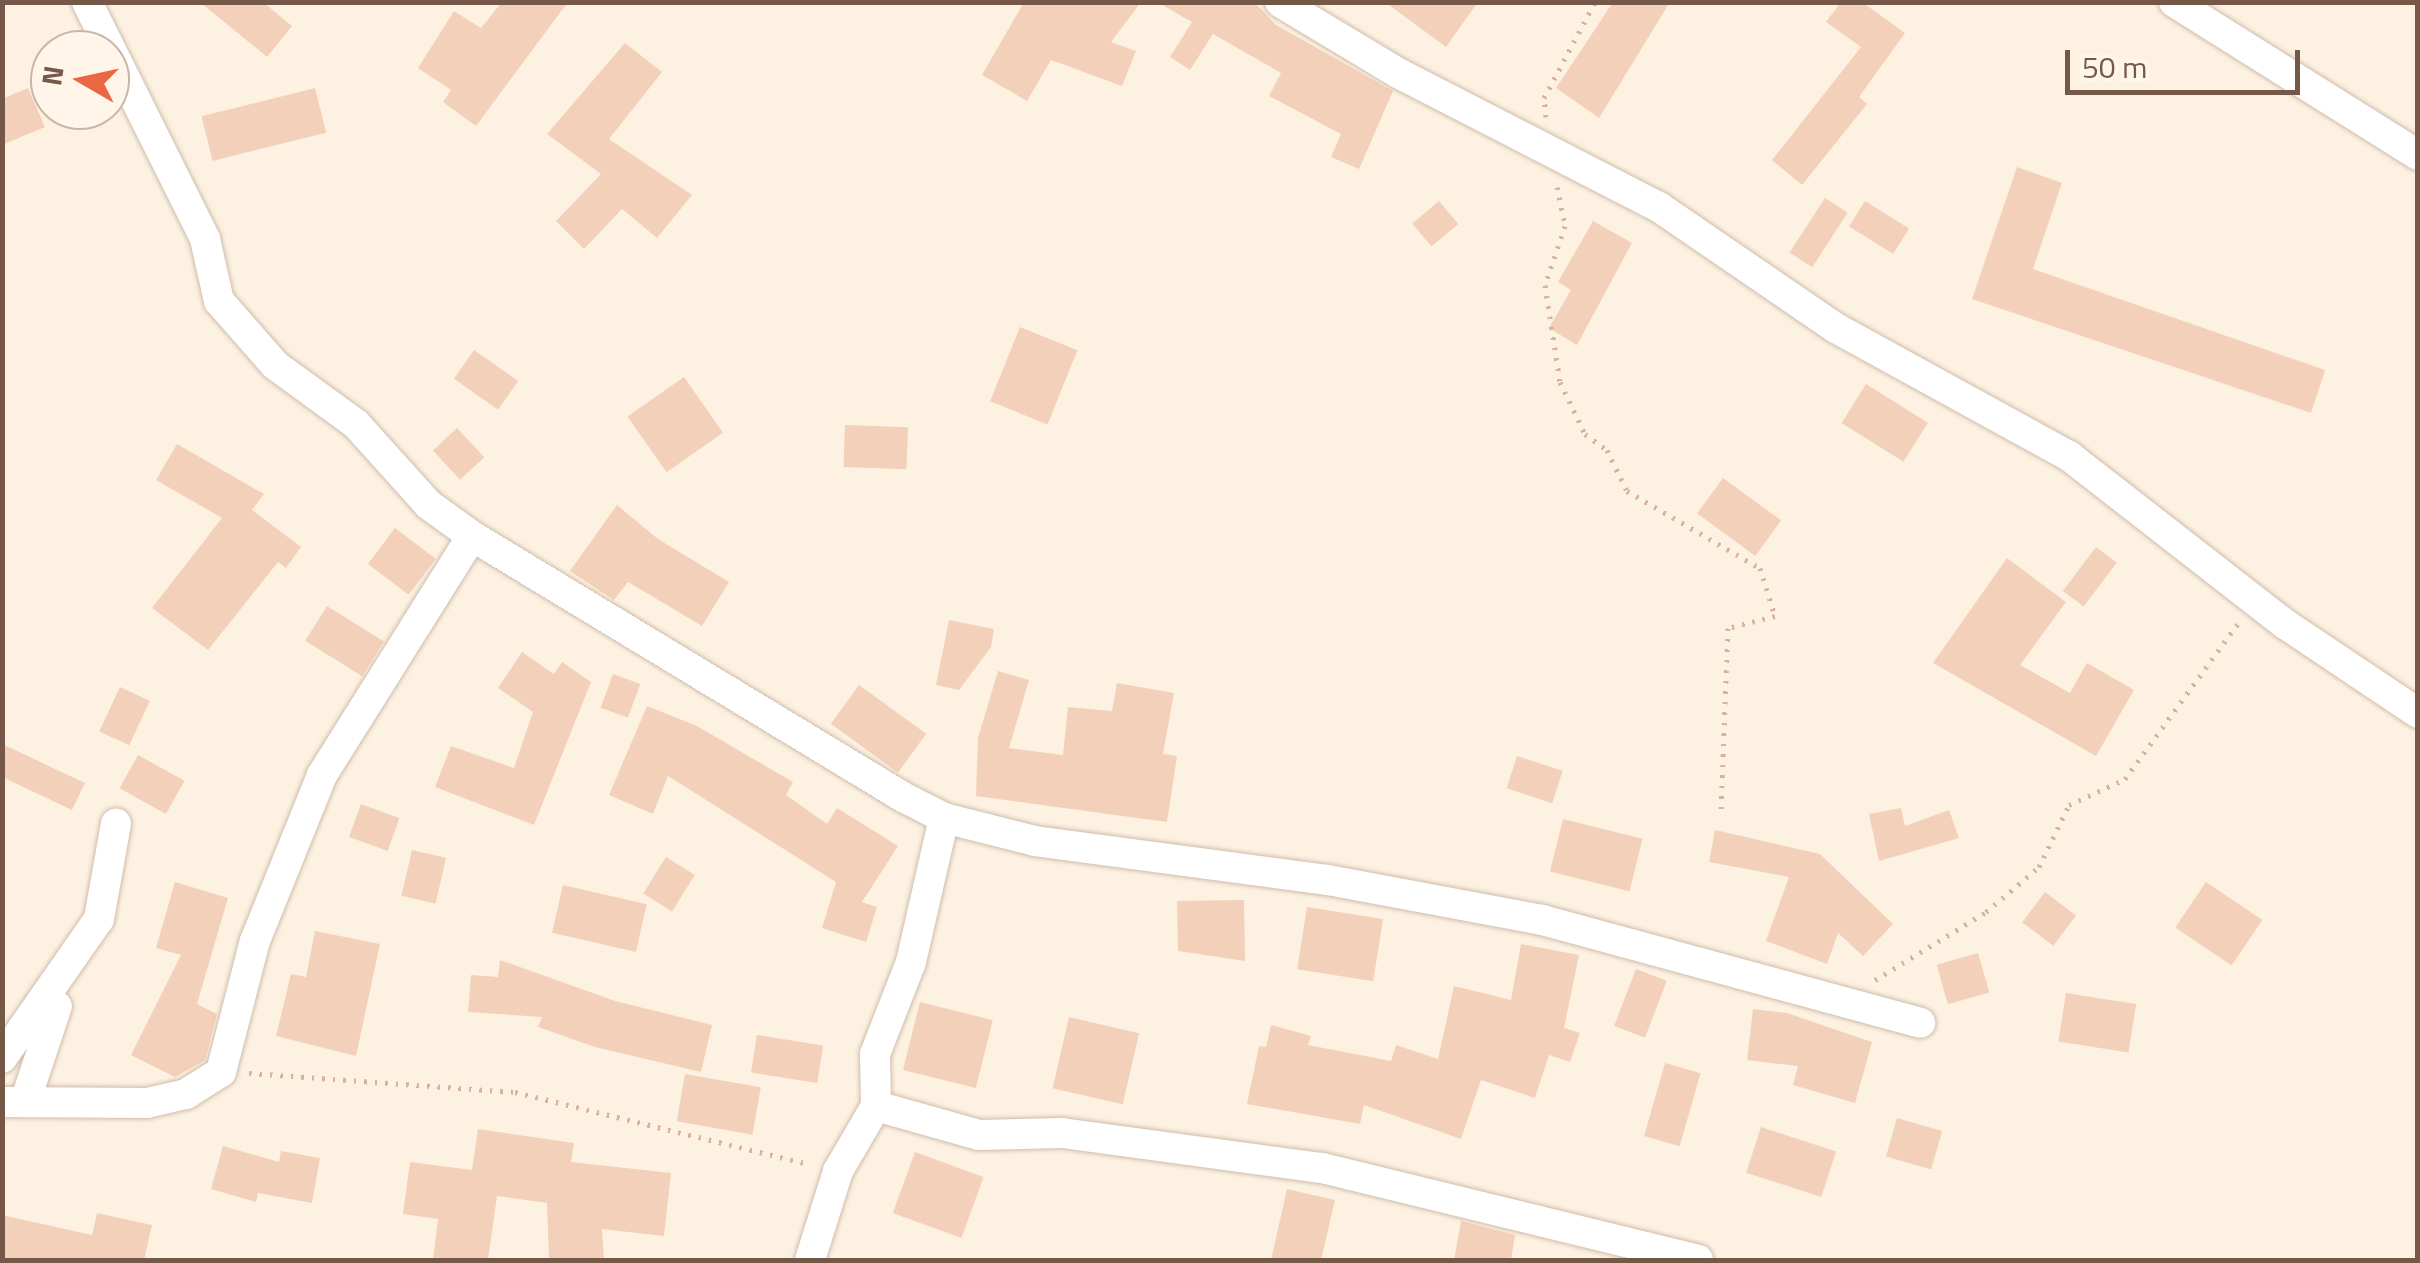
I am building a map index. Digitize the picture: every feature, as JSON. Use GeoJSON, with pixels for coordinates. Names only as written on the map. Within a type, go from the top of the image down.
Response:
{"type":"FeatureCollection","features":[{"type":"Feature","properties":{"kind":"street"},"geometry":{"type":"LineString","coordinates":[[87,2],[205,240],[219,301],[274,366],[356,424],[428,505],[472,536],[634,630],[763,716],[944,818],[1035,841],[1328,880],[1542,920],[1920,1022]]}},
{"type":"Feature","properties":{"kind":"street"},"geometry":{"type":"LineString","coordinates":[[1280,2],[1550,153],[1659,208],[1836,328],[2095,472],[2254,601],[2418,713]]}},
{"type":"Feature","properties":{"kind":"street"},"geometry":{"type":"LineString","coordinates":[[2174,2],[2418,155]]}},
{"type":"Feature","properties":{"kind":"street"},"geometry":{"type":"LineString","coordinates":[[72,961],[14,1102],[147,1103],[186,1094],[221,1072],[255,941],[322,775],[472,536]]}},
{"type":"Feature","properties":{"kind":"street"},"geometry":{"type":"LineString","coordinates":[[810,1260],[838,1171],[876,1106],[875,1054],[911,962],[944,818]]}},
{"type":"Feature","properties":{"kind":"street"},"geometry":{"type":"LineString","coordinates":[[2,1058],[99,919],[116,824]]}},
{"type":"Feature","properties":{"kind":"street"},"geometry":{"type":"LineString","coordinates":[[876,1106],[978,1135],[1062,1133],[1154,1143],[1416,1187],[1698,1260]]}},
{"type":"Feature","properties":{"kind":"path"},"geometry":{"type":"LineString","coordinates":[[1594,2],[1544,98],[1565,226],[1545,286],[1560,382],[1585,434],[1607,450],[1627,491],[1760,568],[1776,616],[1728,628],[1721,814]]}},
{"type":"Feature","properties":{"kind":"path"},"geometry":{"type":"LineString","coordinates":[[1843,1000],[1986,912],[2039,867],[2069,805],[2125,779],[2254,601]]}},
{"type":"Feature","properties":{"kind":"path"},"geometry":{"type":"LineString","coordinates":[[221,1072],[515,1092],[838,1171]]}},
{"type":"Feature","properties":{"kind":"building"},"geometry":{"type":"Polygon","coordinates":[[[200,2],[263,2],[292,26],[267,57],[200,2]]]}},
{"type":"Feature","properties":{"kind":"building"},"geometry":{"type":"Polygon","coordinates":[[[502,2],[568,2],[476,126],[443,102],[451,90],[418,68],[454,11],[481,28],[502,2]]]}},
{"type":"Feature","properties":{"kind":"building"},"geometry":{"type":"Polygon","coordinates":[[[1024,2],[1141,2],[1111,42],[1136,51],[1122,86],[1051,60],[1027,101],[982,75],[1024,2]]]}},
{"type":"Feature","properties":{"kind":"building"},"geometry":{"type":"Polygon","coordinates":[[[1157,2],[1254,2],[1276,25],[1393,91],[1359,169],[1331,157],[1341,134],[1269,96],[1281,73],[1213,34],[1190,70],[1170,57],[1192,22],[1157,2]]]}},
{"type":"Feature","properties":{"kind":"building"},"geometry":{"type":"Polygon","coordinates":[[[1385,2],[1478,2],[1446,47],[1385,2]]]}},
{"type":"Feature","properties":{"kind":"building"},"geometry":{"type":"Polygon","coordinates":[[[1613,2],[1670,2],[1599,118],[1556,88],[1613,2]]]}},
{"type":"Feature","properties":{"kind":"building"},"geometry":{"type":"Polygon","coordinates":[[[1841,2],[1862,2],[1905,33],[1859,97],[1867,104],[1802,185],[1772,160],[1861,47],[1826,22],[1841,2]]]}},
{"type":"Feature","properties":{"kind":"building"},"geometry":{"type":"Polygon","coordinates":[[[625,43],[662,72],[609,139],[692,195],[657,238],[622,209],[584,249],[556,221],[601,174],[547,134],[625,43]]]}},
{"type":"Feature","properties":{"kind":"building"},"geometry":{"type":"Polygon","coordinates":[[[28,88],[30,130],[38,130],[2,145],[2,99],[28,88]]]}},
{"type":"Feature","properties":{"kind":"building"},"geometry":{"type":"Polygon","coordinates":[[[315,88],[326,133],[213,161],[201,116],[315,88]]]}},
{"type":"Feature","properties":{"kind":"building"},"geometry":{"type":"Polygon","coordinates":[[[2017,167],[2062,183],[2033,269],[2325,370],[2311,413],[1972,299],[2017,167]]]}},
{"type":"Feature","properties":{"kind":"building"},"geometry":{"type":"Polygon","coordinates":[[[1825,198],[1848,213],[1812,267],[1790,253],[1825,198]]]}},
{"type":"Feature","properties":{"kind":"building"},"geometry":{"type":"Polygon","coordinates":[[[1439,201],[1458,224],[1431,246],[1412,223],[1439,201]]]}},
{"type":"Feature","properties":{"kind":"building"},"geometry":{"type":"Polygon","coordinates":[[[1865,201],[1909,229],[1893,254],[1849,226],[1865,201]]]}},
{"type":"Feature","properties":{"kind":"building"},"geometry":{"type":"Polygon","coordinates":[[[1593,221],[1632,243],[1577,345],[1549,328],[1571,290],[1558,282],[1593,221]]]}},
{"type":"Feature","properties":{"kind":"building"},"geometry":{"type":"Polygon","coordinates":[[[1020,327],[1077,350],[1048,424],[990,401],[1020,327]]]}},
{"type":"Feature","properties":{"kind":"building"},"geometry":{"type":"Polygon","coordinates":[[[474,350],[518,381],[498,410],[454,379],[474,350]]]}},
{"type":"Feature","properties":{"kind":"building"},"geometry":{"type":"Polygon","coordinates":[[[684,377],[723,433],[666,472],[627,417],[684,377]]]}},
{"type":"Feature","properties":{"kind":"building"},"geometry":{"type":"Polygon","coordinates":[[[1866,384],[1928,423],[1904,462],[1842,423],[1866,384]]]}},
{"type":"Feature","properties":{"kind":"building"},"geometry":{"type":"Polygon","coordinates":[[[845,425],[908,427],[906,469],[844,467],[845,425]]]}},
{"type":"Feature","properties":{"kind":"building"},"geometry":{"type":"Polygon","coordinates":[[[457,428],[484,457],[460,480],[433,451],[457,428]]]}},
{"type":"Feature","properties":{"kind":"building"},"geometry":{"type":"Polygon","coordinates":[[[177,444],[264,494],[252,510],[301,547],[286,568],[278,562],[208,650],[152,608],[222,518],[156,480],[177,444]]]}},
{"type":"Feature","properties":{"kind":"building"},"geometry":{"type":"Polygon","coordinates":[[[1723,478],[1781,520],[1755,556],[1697,514],[1723,478]]]}},
{"type":"Feature","properties":{"kind":"building"},"geometry":{"type":"Polygon","coordinates":[[[617,505],[658,539],[729,582],[702,626],[628,582],[614,600],[570,571],[617,505]]]}},
{"type":"Feature","properties":{"kind":"building"},"geometry":{"type":"Polygon","coordinates":[[[395,528],[436,559],[409,595],[368,564],[395,528]]]}},
{"type":"Feature","properties":{"kind":"building"},"geometry":{"type":"Polygon","coordinates":[[[2096,547],[2117,563],[2084,607],[2063,591],[2096,547]]]}},
{"type":"Feature","properties":{"kind":"building"},"geometry":{"type":"Polygon","coordinates":[[[2007,558],[2066,602],[2020,665],[2070,693],[2087,663],[2134,690],[2096,756],[1933,663],[2007,558]]]}},
{"type":"Feature","properties":{"kind":"building"},"geometry":{"type":"Polygon","coordinates":[[[327,606],[384,642],[362,676],[305,641],[327,606]]]}},
{"type":"Feature","properties":{"kind":"building"},"geometry":{"type":"Polygon","coordinates":[[[949,620],[994,629],[991,647],[959,690],[936,685],[949,620]]]}},
{"type":"Feature","properties":{"kind":"building"},"geometry":{"type":"Polygon","coordinates":[[[522,652],[554,674],[562,662],[591,682],[534,825],[435,787],[451,746],[514,768],[533,712],[498,688],[522,652]]]}},
{"type":"Feature","properties":{"kind":"building"},"geometry":{"type":"Polygon","coordinates":[[[998,671],[1029,680],[1009,748],[1063,755],[1068,707],[1112,711],[1117,683],[1174,693],[1163,754],[1177,756],[1167,822],[976,796],[978,738],[998,671]]]}},
{"type":"Feature","properties":{"kind":"building"},"geometry":{"type":"Polygon","coordinates":[[[613,674],[640,684],[628,718],[601,708],[613,674]]]}},
{"type":"Feature","properties":{"kind":"building"},"geometry":{"type":"Polygon","coordinates":[[[859,685],[926,734],[898,773],[831,724],[859,685]]]}},
{"type":"Feature","properties":{"kind":"building"},"geometry":{"type":"Polygon","coordinates":[[[120,687],[150,701],[129,745],[99,731],[120,687]]]}},
{"type":"Feature","properties":{"kind":"building"},"geometry":{"type":"Polygon","coordinates":[[[647,706],[697,726],[793,782],[786,795],[827,824],[837,808],[898,846],[862,902],[877,907],[866,942],[822,928],[836,882],[668,776],[653,814],[609,795],[647,706]]]}},
{"type":"Feature","properties":{"kind":"building"},"geometry":{"type":"Polygon","coordinates":[[[2,744],[85,783],[72,810],[2,777],[2,744]]]}},
{"type":"Feature","properties":{"kind":"building"},"geometry":{"type":"Polygon","coordinates":[[[138,755],[184,781],[166,814],[120,788],[138,755]]]}},
{"type":"Feature","properties":{"kind":"building"},"geometry":{"type":"Polygon","coordinates":[[[1517,756],[1563,771],[1552,803],[1506,788],[1517,756]]]}},
{"type":"Feature","properties":{"kind":"building"},"geometry":{"type":"Polygon","coordinates":[[[361,804],[400,818],[388,851],[349,837],[361,804]]]}},
{"type":"Feature","properties":{"kind":"building"},"geometry":{"type":"Polygon","coordinates":[[[1901,808],[1905,826],[1949,810],[1959,838],[1879,861],[1869,814],[1901,808]]]}},
{"type":"Feature","properties":{"kind":"building"},"geometry":{"type":"Polygon","coordinates":[[[1563,819],[1643,839],[1630,891],[1550,871],[1563,819]]]}},
{"type":"Feature","properties":{"kind":"building"},"geometry":{"type":"Polygon","coordinates":[[[1715,830],[1820,854],[1893,924],[1863,956],[1838,933],[1827,964],[1766,941],[1789,877],[1709,862],[1715,830]]]}},
{"type":"Feature","properties":{"kind":"building"},"geometry":{"type":"Polygon","coordinates":[[[412,850],[446,858],[436,904],[401,896],[412,850]]]}},
{"type":"Feature","properties":{"kind":"building"},"geometry":{"type":"Polygon","coordinates":[[[666,857],[695,875],[672,911],[643,893],[666,857]]]}},
{"type":"Feature","properties":{"kind":"building"},"geometry":{"type":"Polygon","coordinates":[[[175,882],[228,898],[197,1004],[217,1014],[205,1060],[175,1077],[131,1055],[181,955],[156,948],[175,882]]]}},
{"type":"Feature","properties":{"kind":"building"},"geometry":{"type":"Polygon","coordinates":[[[2206,882],[2262,920],[2232,966],[2175,928],[2206,882]]]}},
{"type":"Feature","properties":{"kind":"building"},"geometry":{"type":"Polygon","coordinates":[[[563,885],[647,904],[636,952],[552,933],[563,885]]]}},
{"type":"Feature","properties":{"kind":"building"},"geometry":{"type":"Polygon","coordinates":[[[2045,892],[2076,915],[2053,946],[2022,922],[2045,892]]]}},
{"type":"Feature","properties":{"kind":"building"},"geometry":{"type":"Polygon","coordinates":[[[1244,900],[1245,961],[1178,951],[1177,901],[1244,900]]]}},
{"type":"Feature","properties":{"kind":"building"},"geometry":{"type":"Polygon","coordinates":[[[1307,907],[1383,919],[1373,981],[1297,969],[1307,907]]]}},
{"type":"Feature","properties":{"kind":"building"},"geometry":{"type":"Polygon","coordinates":[[[315,931],[380,944],[356,1056],[276,1036],[291,974],[306,977],[315,931]]]}},
{"type":"Feature","properties":{"kind":"building"},"geometry":{"type":"Polygon","coordinates":[[[1521,944],[1579,955],[1564,1028],[1580,1033],[1570,1062],[1549,1055],[1535,1098],[1481,1080],[1461,1139],[1364,1105],[1360,1124],[1247,1104],[1259,1046],[1266,1047],[1271,1025],[1311,1036],[1308,1045],[1391,1061],[1396,1045],[1438,1059],[1454,986],[1511,1000],[1521,944]]]}},
{"type":"Feature","properties":{"kind":"building"},"geometry":{"type":"Polygon","coordinates":[[[1978,953],[1989,992],[1948,1004],[1937,965],[1978,953]]]}},
{"type":"Feature","properties":{"kind":"building"},"geometry":{"type":"Polygon","coordinates":[[[500,960],[615,1001],[712,1025],[701,1072],[595,1047],[538,1027],[542,1017],[468,1012],[471,975],[498,977],[500,960]]]}},
{"type":"Feature","properties":{"kind":"building"},"geometry":{"type":"Polygon","coordinates":[[[1636,969],[1667,981],[1645,1038],[1614,1026],[1636,969]]]}},
{"type":"Feature","properties":{"kind":"building"},"geometry":{"type":"Polygon","coordinates":[[[2066,993],[2136,1004],[2128,1053],[2058,1041],[2066,993]]]}},
{"type":"Feature","properties":{"kind":"building"},"geometry":{"type":"Polygon","coordinates":[[[920,1002],[993,1020],[976,1088],[903,1070],[920,1002]]]}},
{"type":"Feature","properties":{"kind":"building"},"geometry":{"type":"Polygon","coordinates":[[[1753,1009],[1787,1013],[1872,1042],[1855,1103],[1793,1085],[1798,1066],[1747,1060],[1753,1009]]]}},
{"type":"Feature","properties":{"kind":"building"},"geometry":{"type":"Polygon","coordinates":[[[1069,1017],[1139,1033],[1123,1104],[1053,1088],[1069,1017]]]}},
{"type":"Feature","properties":{"kind":"building"},"geometry":{"type":"Polygon","coordinates":[[[757,1035],[823,1045],[817,1083],[751,1073],[757,1035]]]}},
{"type":"Feature","properties":{"kind":"building"},"geometry":{"type":"Polygon","coordinates":[[[1665,1063],[1701,1073],[1680,1146],[1644,1136],[1665,1063]]]}},
{"type":"Feature","properties":{"kind":"building"},"geometry":{"type":"Polygon","coordinates":[[[685,1074],[761,1087],[752,1135],[677,1121],[685,1074]]]}},
{"type":"Feature","properties":{"kind":"building"},"geometry":{"type":"Polygon","coordinates":[[[1897,1118],[1942,1131],[1931,1169],[1886,1156],[1897,1118]]]}},
{"type":"Feature","properties":{"kind":"building"},"geometry":{"type":"Polygon","coordinates":[[[1761,1127],[1836,1151],[1821,1197],[1746,1173],[1761,1127]]]}},
{"type":"Feature","properties":{"kind":"building"},"geometry":{"type":"Polygon","coordinates":[[[478,1129],[574,1143],[571,1162],[671,1173],[664,1236],[602,1229],[604,1260],[549,1260],[547,1203],[497,1196],[488,1260],[433,1260],[438,1219],[403,1214],[410,1162],[472,1170],[478,1129]]]}},
{"type":"Feature","properties":{"kind":"building"},"geometry":{"type":"Polygon","coordinates":[[[223,1146],[279,1162],[281,1151],[320,1158],[312,1203],[258,1193],[256,1202],[211,1189],[223,1146]]]}},
{"type":"Feature","properties":{"kind":"building"},"geometry":{"type":"Polygon","coordinates":[[[915,1152],[984,1177],[961,1238],[893,1213],[915,1152]]]}},
{"type":"Feature","properties":{"kind":"building"},"geometry":{"type":"Polygon","coordinates":[[[1287,1189],[1335,1200],[1321,1260],[1271,1260],[1287,1189]]]}},
{"type":"Feature","properties":{"kind":"building"},"geometry":{"type":"Polygon","coordinates":[[[97,1213],[152,1225],[144,1260],[2,1260],[2,1215],[92,1235],[97,1213]]]}},
{"type":"Feature","properties":{"kind":"building"},"geometry":{"type":"Polygon","coordinates":[[[1461,1221],[1515,1235],[1511,1260],[1454,1260],[1461,1221]]]}}]}
